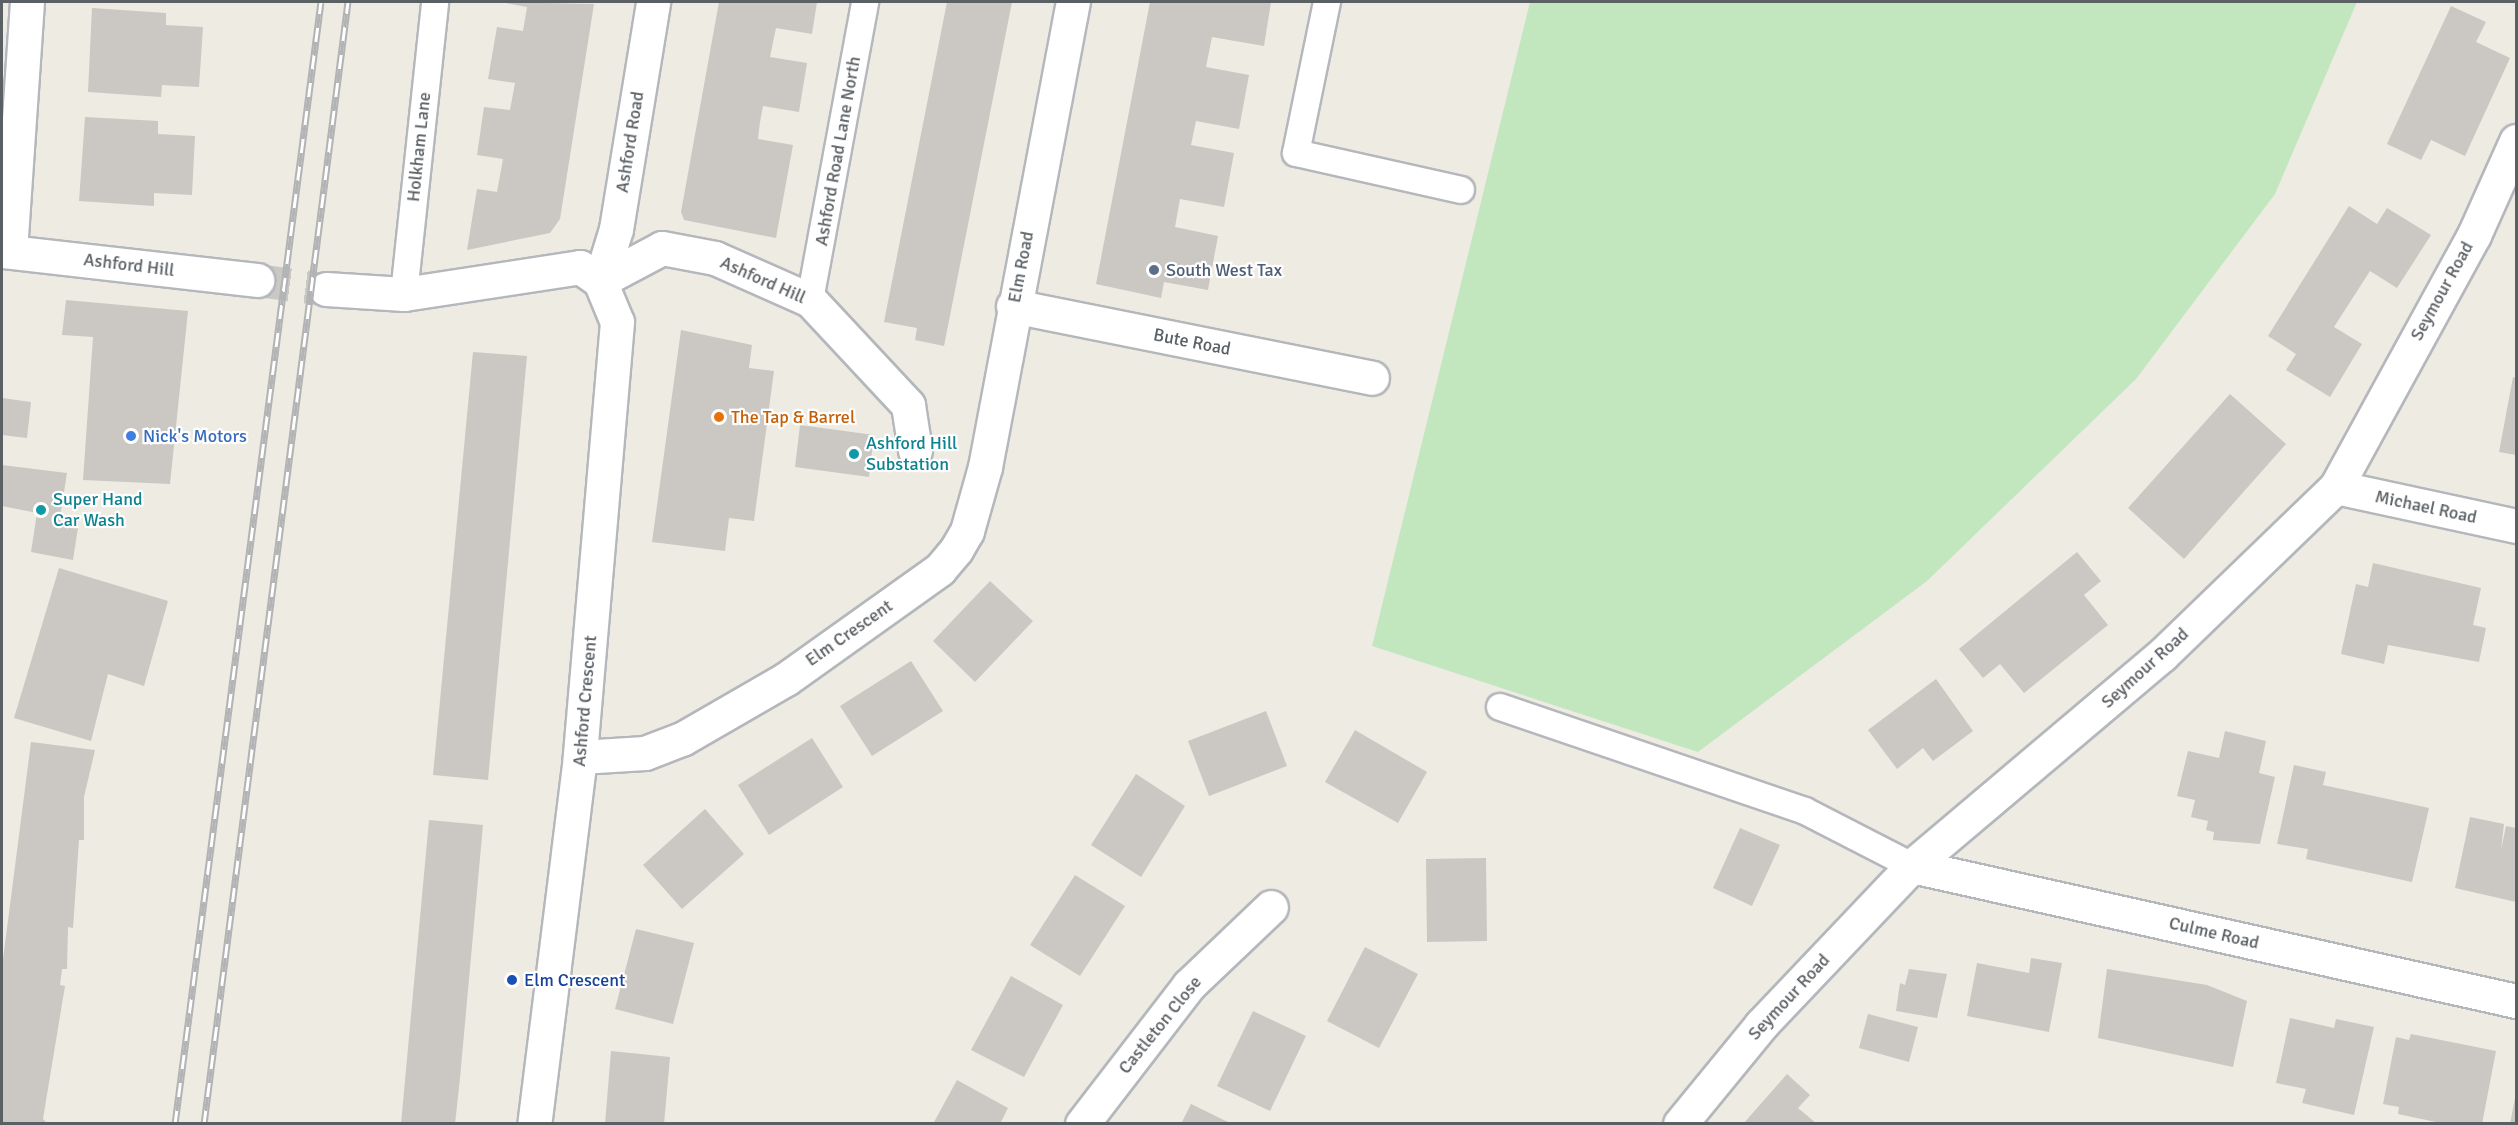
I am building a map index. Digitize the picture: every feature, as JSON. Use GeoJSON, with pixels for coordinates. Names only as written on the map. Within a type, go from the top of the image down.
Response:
{"type":"FeatureCollection","features":[{"type":"Feature","properties":{"kind":"street"},"geometry":{"type":"LineString","coordinates":[[5,251],[27,2]]}},
{"type":"Feature","properties":{"kind":"street","name":"Ashford Road"},"geometry":{"type":"LineString","coordinates":[[600,281],[616,229],[653,2]]}},
{"type":"Feature","properties":{"kind":"street","name":"Elm Road"},"geometry":{"type":"LineString","coordinates":[[967,531],[985,467],[1013,306],[1073,2]]}},
{"type":"Feature","properties":{"kind":"street","name":"Seymour Road"},"geometry":{"type":"LineString","coordinates":[[1680,1124],[1761,1025],[1912,866],[2162,655],[2336,487],[2474,236],[2517,141]]}},
{"type":"Feature","properties":{"kind":"street","name":"Ashford Hill"},"geometry":{"type":"LineString","coordinates":[[600,281],[662,248],[715,258],[810,300],[908,405],[915,450]]}},
{"type":"Feature","properties":{"kind":"street","name":"Ashford Hill"},"geometry":{"type":"LineString","coordinates":[[5,251],[257,280]]}},
{"type":"Feature","properties":{"kind":"street"},"geometry":{"type":"LineString","coordinates":[[326,290],[404,294],[565,267],[580,267],[600,281]]}},
{"type":"Feature","properties":{"kind":"street","name":"Ashford Crescent"},"geometry":{"type":"LineString","coordinates":[[534,1124],[580,758],[617,322],[600,281]]}},
{"type":"Feature","properties":{"kind":"street","name":"Bute Road"},"geometry":{"type":"LineString","coordinates":[[1013,306],[1372,378]]}},
{"type":"Feature","properties":{"kind":"street","name":"Michael Road"},"geometry":{"type":"LineString","coordinates":[[2336,487],[2517,526]]}},
{"type":"Feature","properties":{"kind":"street","name":"Elm Crescent"},"geometry":{"type":"LineString","coordinates":[[580,758],[645,753],[682,739],[786,678],[940,569],[967,531]]}},
{"type":"Feature","properties":{"kind":"street","name":"Culme Road"},"geometry":{"type":"LineString","coordinates":[[1912,866],[2517,1001]]}},
{"type":"Feature","properties":{"kind":"street","name":"Castleton Close"},"geometry":{"type":"LineString","coordinates":[[1082,1124],[1189,985],[1271,908]]}},
{"type":"Feature","properties":{"kind":"lane","name":"Holkham Lane"},"geometry":{"type":"LineString","coordinates":[[404,294],[435,2]]}},
{"type":"Feature","properties":{"kind":"lane","name":"Ashford Road Lane North"},"geometry":{"type":"LineString","coordinates":[[810,300],[865,2]]}},
{"type":"Feature","properties":{"kind":"lane"},"geometry":{"type":"LineString","coordinates":[[1327,2],[1296,153],[1461,190]]}},
{"type":"Feature","properties":{"kind":"lane"},"geometry":{"type":"LineString","coordinates":[[1500,707],[1806,811],[1912,866]]}},
{"type":"Feature","properties":{"kind":"green space"},"geometry":{"type":"Polygon","coordinates":[[[1530,2],[2357,2],[2275,194],[2136,379],[1927,581],[1698,752],[1372,646],[1530,2]]]}},
{"type":"Feature","properties":{"kind":"building"},"geometry":{"type":"Polygon","coordinates":[[[500,2],[594,4],[560,219],[550,233],[467,250],[477,189],[497,192],[503,159],[477,155],[484,107],[510,110],[515,83],[488,79],[497,27],[523,31],[527,7],[500,2]]]}},
{"type":"Feature","properties":{"kind":"building"},"geometry":{"type":"Polygon","coordinates":[[[719,2],[817,2],[812,34],[776,28],[770,57],[807,63],[799,112],[763,106],[760,122],[758,139],[793,145],[776,238],[684,220],[681,212],[719,2]]]}},
{"type":"Feature","properties":{"kind":"building"},"geometry":{"type":"Polygon","coordinates":[[[947,2],[1012,2],[944,346],[915,340],[917,328],[884,322],[947,2]]]}},
{"type":"Feature","properties":{"kind":"building"},"geometry":{"type":"Polygon","coordinates":[[[1150,2],[1271,2],[1264,46],[1212,37],[1206,67],[1249,75],[1239,129],[1196,121],[1191,145],[1234,153],[1224,207],[1180,199],[1175,227],[1218,236],[1208,290],[1164,282],[1161,298],[1096,284],[1150,2]]]}},
{"type":"Feature","properties":{"kind":"building"},"geometry":{"type":"Polygon","coordinates":[[[2451,6],[2486,22],[2476,42],[2510,58],[2465,156],[2431,140],[2421,160],[2387,144],[2451,6]]]}},
{"type":"Feature","properties":{"kind":"building"},"geometry":{"type":"Polygon","coordinates":[[[92,8],[166,13],[166,25],[203,27],[199,87],[162,85],[161,97],[88,92],[92,8]]]}},
{"type":"Feature","properties":{"kind":"building"},"geometry":{"type":"Polygon","coordinates":[[[85,117],[158,121],[158,134],[195,136],[192,195],[154,193],[154,206],[79,201],[85,117]]]}},
{"type":"Feature","properties":{"kind":"building"},"geometry":{"type":"Polygon","coordinates":[[[2349,206],[2377,224],[2387,208],[2431,235],[2397,288],[2370,271],[2334,327],[2362,344],[2330,397],[2286,370],[2296,354],[2268,336],[2349,206]]]}},
{"type":"Feature","properties":{"kind":"building","name":"Nick's Motors"},"geometry":{"type":"Polygon","coordinates":[[[66,300],[188,311],[170,484],[83,480],[93,337],[62,335],[66,300]]]}},
{"type":"Feature","properties":{"kind":"building","name":"The Tap & Barrel"},"geometry":{"type":"Polygon","coordinates":[[[681,330],[752,345],[749,368],[774,371],[754,521],[729,518],[725,551],[652,542],[681,330]]]}},
{"type":"Feature","properties":{"kind":"building"},"geometry":{"type":"Polygon","coordinates":[[[473,352],[527,356],[488,780],[433,775],[473,352]]]}},
{"type":"Feature","properties":{"kind":"building"},"geometry":{"type":"Polygon","coordinates":[[[2513,377],[2516,378],[2516,455],[2499,452],[2513,377]]]}},
{"type":"Feature","properties":{"kind":"building"},"geometry":{"type":"Polygon","coordinates":[[[2230,394],[2286,444],[2184,559],[2128,508],[2230,394]]]}},
{"type":"Feature","properties":{"kind":"building"},"geometry":{"type":"Polygon","coordinates":[[[2,398],[31,402],[27,438],[2,435],[2,398]]]}},
{"type":"Feature","properties":{"kind":"building"},"geometry":{"type":"Polygon","coordinates":[[[800,425],[874,435],[869,477],[795,467],[800,425]]]}},
{"type":"Feature","properties":{"kind":"building","name":"Super Hand Car Wash"},"geometry":{"type":"Polygon","coordinates":[[[2,465],[67,473],[60,517],[79,521],[73,560],[31,552],[37,513],[2,506],[2,465]]]}},
{"type":"Feature","properties":{"kind":"building"},"geometry":{"type":"Polygon","coordinates":[[[2077,552],[2101,581],[2084,595],[2108,625],[2024,693],[2000,664],[1983,678],[1959,649],[2077,552]]]}},
{"type":"Feature","properties":{"kind":"building"},"geometry":{"type":"Polygon","coordinates":[[[2373,563],[2481,588],[2473,625],[2486,628],[2479,662],[2388,645],[2384,664],[2341,654],[2356,584],[2368,587],[2373,563]]]}},
{"type":"Feature","properties":{"kind":"building"},"geometry":{"type":"Polygon","coordinates":[[[59,568],[168,601],[144,686],[108,674],[91,741],[14,718],[59,568]]]}},
{"type":"Feature","properties":{"kind":"building"},"geometry":{"type":"Polygon","coordinates":[[[990,581],[1033,621],[975,682],[933,641],[990,581]]]}},
{"type":"Feature","properties":{"kind":"building"},"geometry":{"type":"Polygon","coordinates":[[[911,661],[943,711],[872,756],[840,706],[911,661]]]}},
{"type":"Feature","properties":{"kind":"building"},"geometry":{"type":"Polygon","coordinates":[[[1936,679],[1973,731],[1933,761],[1923,748],[1897,769],[1868,730],[1936,679]]]}},
{"type":"Feature","properties":{"kind":"building"},"geometry":{"type":"Polygon","coordinates":[[[1266,711],[1287,766],[1209,796],[1188,741],[1266,711]]]}},
{"type":"Feature","properties":{"kind":"building"},"geometry":{"type":"Polygon","coordinates":[[[1355,730],[1427,772],[1398,823],[1325,782],[1355,730]]]}},
{"type":"Feature","properties":{"kind":"building"},"geometry":{"type":"Polygon","coordinates":[[[2225,731],[2266,741],[2259,773],[2275,777],[2260,844],[2213,840],[2214,832],[2206,830],[2208,821],[2191,817],[2195,800],[2177,796],[2188,751],[2219,758],[2225,731]]]}},
{"type":"Feature","properties":{"kind":"building"},"geometry":{"type":"Polygon","coordinates":[[[812,738],[843,787],[769,835],[738,785],[812,738]]]}},
{"type":"Feature","properties":{"kind":"building"},"geometry":{"type":"Polygon","coordinates":[[[31,742],[95,750],[84,797],[84,840],[79,840],[73,928],[68,927],[67,969],[62,969],[60,985],[65,986],[43,1119],[48,1124],[2,1124],[2,967],[31,742]]]}},
{"type":"Feature","properties":{"kind":"building"},"geometry":{"type":"Polygon","coordinates":[[[2294,765],[2326,772],[2323,785],[2429,808],[2412,882],[2306,859],[2308,849],[2277,844],[2294,765]]]}},
{"type":"Feature","properties":{"kind":"building"},"geometry":{"type":"Polygon","coordinates":[[[1136,774],[1185,806],[1141,877],[1091,845],[1136,774]]]}},
{"type":"Feature","properties":{"kind":"building"},"geometry":{"type":"Polygon","coordinates":[[[705,809],[744,854],[682,909],[643,865],[705,809]]]}},
{"type":"Feature","properties":{"kind":"building"},"geometry":{"type":"Polygon","coordinates":[[[2470,817],[2504,824],[2501,850],[2506,826],[2516,828],[2516,902],[2455,888],[2470,817]]]}},
{"type":"Feature","properties":{"kind":"building"},"geometry":{"type":"Polygon","coordinates":[[[429,820],[483,825],[460,1078],[455,1124],[401,1124],[429,820]]]}},
{"type":"Feature","properties":{"kind":"building"},"geometry":{"type":"Polygon","coordinates":[[[1740,828],[1780,845],[1752,906],[1713,888],[1740,828]]]}},
{"type":"Feature","properties":{"kind":"building"},"geometry":{"type":"Polygon","coordinates":[[[1486,858],[1487,941],[1427,942],[1426,859],[1486,858]]]}},
{"type":"Feature","properties":{"kind":"building"},"geometry":{"type":"Polygon","coordinates":[[[1075,875],[1125,906],[1080,976],[1030,945],[1075,875]]]}},
{"type":"Feature","properties":{"kind":"building"},"geometry":{"type":"Polygon","coordinates":[[[636,929],[694,943],[673,1024],[615,1009],[636,929]]]}},
{"type":"Feature","properties":{"kind":"building"},"geometry":{"type":"Polygon","coordinates":[[[1365,947],[1418,974],[1379,1048],[1327,1021],[1365,947]]]}},
{"type":"Feature","properties":{"kind":"building"},"geometry":{"type":"Polygon","coordinates":[[[2031,958],[2062,963],[2049,1032],[1967,1016],[1977,963],[2029,973],[2031,958]]]}},
{"type":"Feature","properties":{"kind":"building"},"geometry":{"type":"Polygon","coordinates":[[[1909,969],[1947,974],[1937,1018],[1896,1011],[1900,983],[1905,985],[1909,969]]]}},
{"type":"Feature","properties":{"kind":"building"},"geometry":{"type":"Polygon","coordinates":[[[2107,969],[2207,985],[2247,1001],[2233,1067],[2098,1038],[2107,969]]]}},
{"type":"Feature","properties":{"kind":"building"},"geometry":{"type":"Polygon","coordinates":[[[1011,976],[1063,1005],[1024,1077],[971,1050],[1011,976]]]}},
{"type":"Feature","properties":{"kind":"building"},"geometry":{"type":"Polygon","coordinates":[[[1253,1011],[1306,1036],[1270,1111],[1217,1086],[1253,1011]]]}},
{"type":"Feature","properties":{"kind":"building"},"geometry":{"type":"Polygon","coordinates":[[[1868,1014],[1918,1027],[1909,1062],[1859,1048],[1868,1014]]]}},
{"type":"Feature","properties":{"kind":"building"},"geometry":{"type":"Polygon","coordinates":[[[2290,1018],[2334,1028],[2336,1019],[2374,1027],[2354,1115],[2302,1103],[2306,1089],[2276,1083],[2290,1018]]]}},
{"type":"Feature","properties":{"kind":"building"},"geometry":{"type":"Polygon","coordinates":[[[2411,1034],[2496,1051],[2482,1124],[2445,1124],[2398,1114],[2399,1107],[2383,1104],[2396,1037],[2409,1040],[2411,1034]]]}},
{"type":"Feature","properties":{"kind":"building"},"geometry":{"type":"Polygon","coordinates":[[[611,1051],[670,1057],[664,1124],[605,1124],[611,1051]]]}},
{"type":"Feature","properties":{"kind":"building"},"geometry":{"type":"Polygon","coordinates":[[[1787,1074],[1810,1095],[1798,1108],[1817,1124],[1743,1124],[1787,1074]]]}},
{"type":"Feature","properties":{"kind":"building"},"geometry":{"type":"Polygon","coordinates":[[[957,1080],[1008,1108],[1000,1124],[933,1124],[957,1080]]]}},
{"type":"Feature","properties":{"kind":"building"},"geometry":{"type":"Polygon","coordinates":[[[2515,1098],[2516,1124],[2510,1124],[2515,1098]]]}},
{"type":"Feature","properties":{"kind":"building"},"geometry":{"type":"Polygon","coordinates":[[[1191,1104],[1232,1124],[1181,1124],[1191,1104]]]}},
{"type":"Feature","properties":{"kind":"tunnel"},"geometry":{"type":"LineString","coordinates":[[257,280],[326,289]]}},
{"type":"Feature","properties":{"kind":"railway"},"geometry":{"type":"LineString","coordinates":[[175,1124],[321,2]]}},
{"type":"Feature","properties":{"kind":"railway"},"geometry":{"type":"LineString","coordinates":[[204,1124],[348,2]]}},
{"type":"Feature","properties":{"kind":"place","name":"South West Tax"},"geometry":{"type":"Point","coordinates":[1154,270]}},
{"type":"Feature","properties":{"kind":"place","name":"The Tap & Barrel"},"geometry":{"type":"Point","coordinates":[719,417]}},
{"type":"Feature","properties":{"kind":"place","name":"Nick's Motors"},"geometry":{"type":"Point","coordinates":[131,436]}},
{"type":"Feature","properties":{"kind":"place","name":"Ashford Hill Substation"},"geometry":{"type":"Point","coordinates":[854,454]}},
{"type":"Feature","properties":{"kind":"place","name":"Super Hand Car Wash"},"geometry":{"type":"Point","coordinates":[41,510]}},
{"type":"Feature","properties":{"kind":"place","name":"Elm Crescent"},"geometry":{"type":"Point","coordinates":[512,980]}}]}
